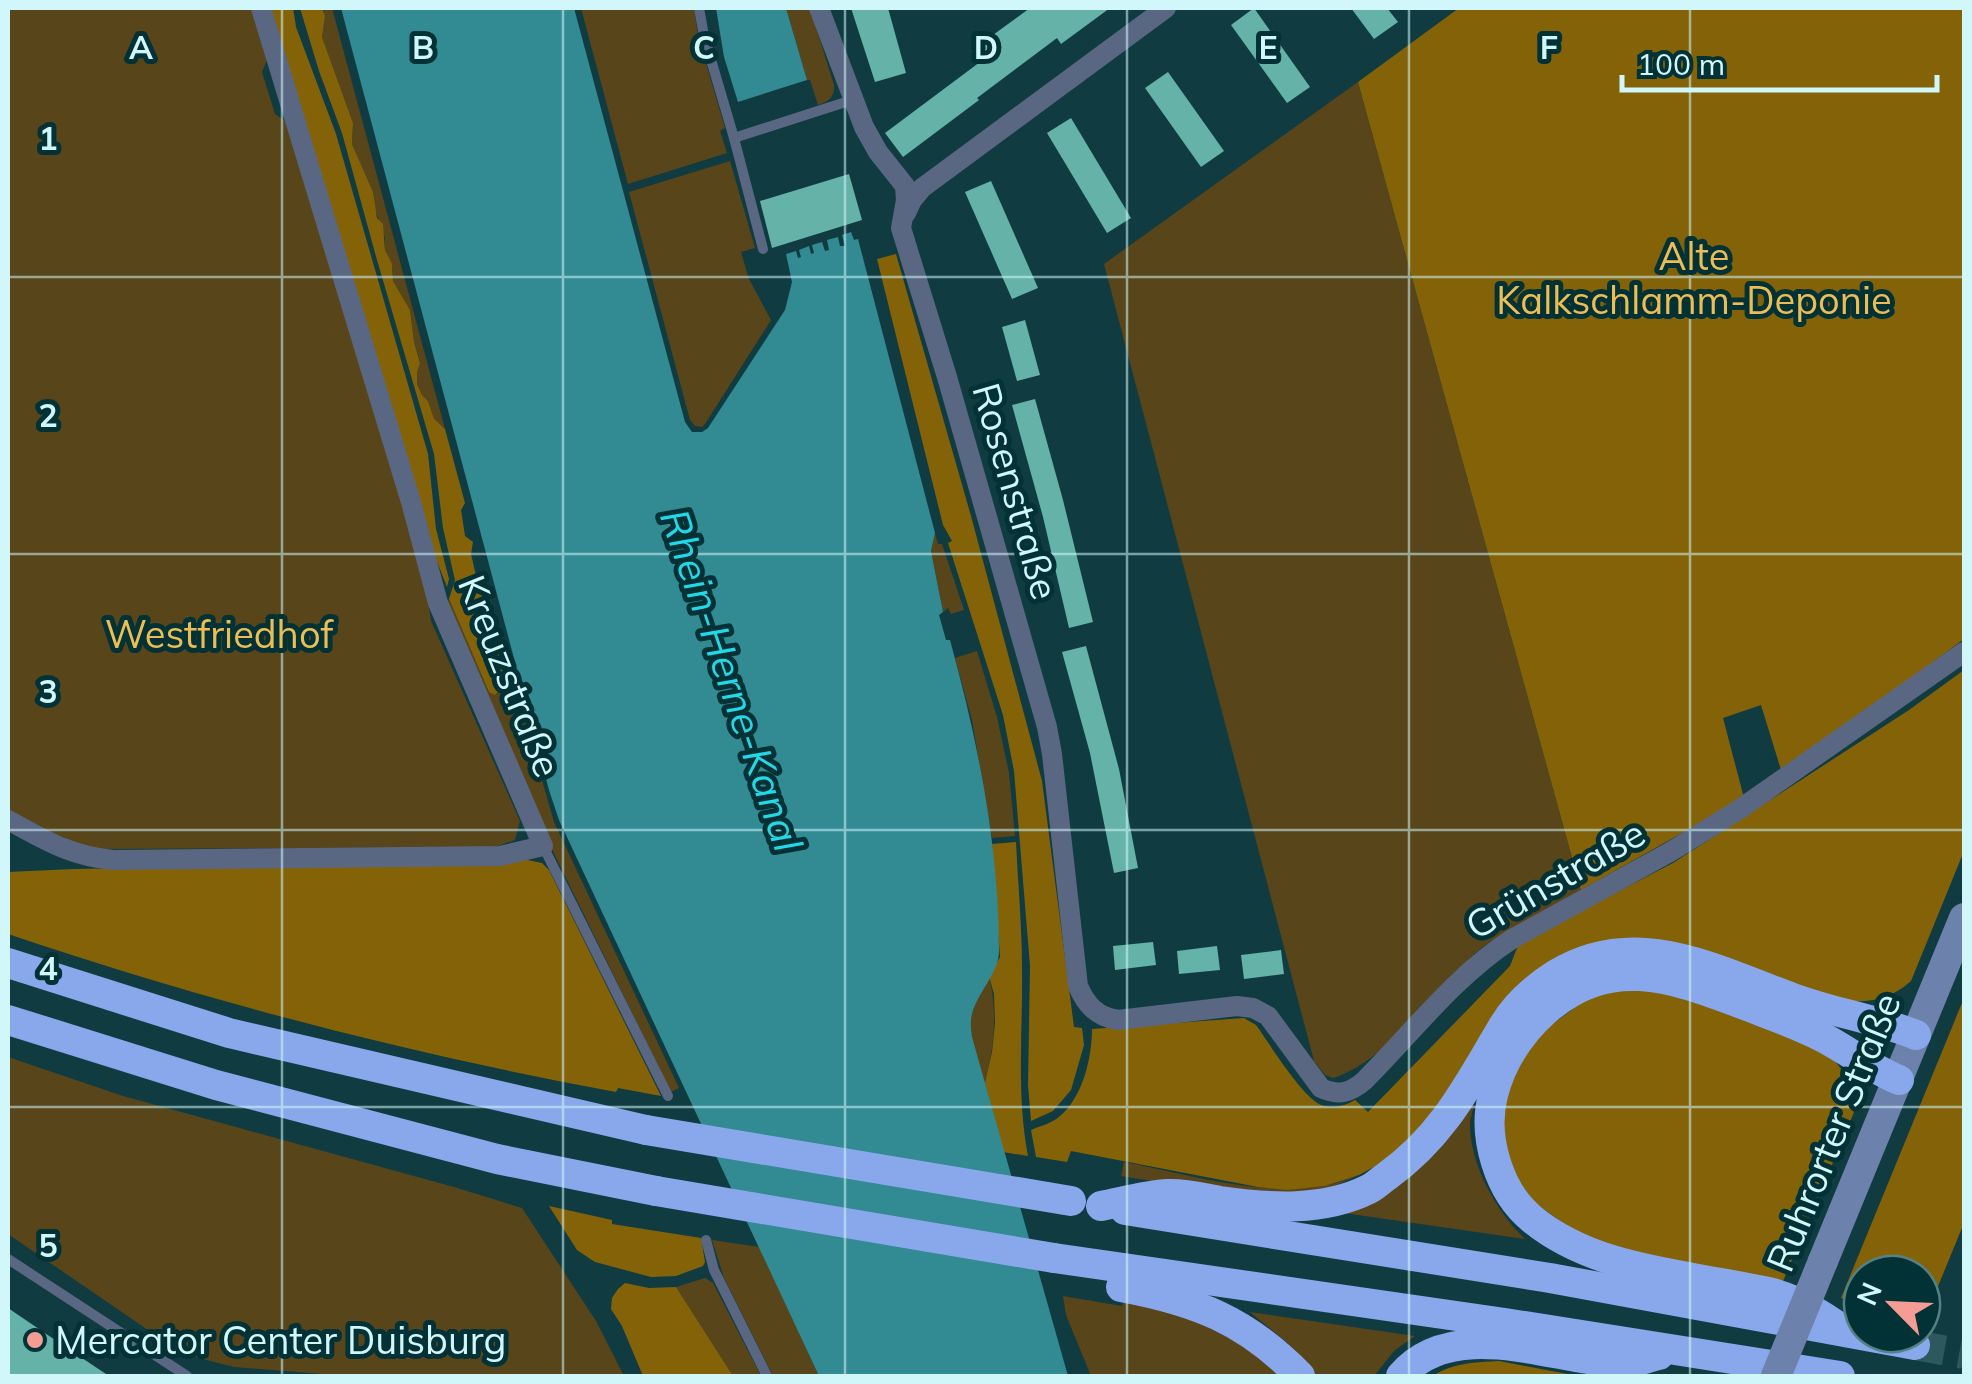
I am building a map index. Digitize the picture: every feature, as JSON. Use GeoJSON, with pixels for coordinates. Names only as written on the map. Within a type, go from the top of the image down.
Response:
{"type":"FeatureCollection","features":[{"type":"Feature","properties":{"kind":"highway"},"geometry":{"type":"LineString","coordinates":[[1086,1204],[1168,1194],[1290,1207],[1325,1204],[1369,1189],[1436,1134],[1522,1000],[1561,972],[1598,956],[1631,952],[1665,954],[1916,1035]]}},
{"type":"Feature","properties":{"kind":"highway"},"geometry":{"type":"LineString","coordinates":[[8,963],[229,1033],[646,1130],[1842,1330]]}},
{"type":"Feature","properties":{"kind":"highway"},"geometry":{"type":"LineString","coordinates":[[1842,1329],[1778,1294],[1608,1260],[1532,1219],[1512,1198],[1496,1160],[1489,1117],[1493,1094],[1508,1056],[1528,1027],[1554,1003],[1590,983],[1614,976],[1640,975],[1684,982],[1782,1019],[1826,1038],[1899,1080]]}},
{"type":"Feature","properties":{"kind":"highway"},"geometry":{"type":"LineString","coordinates":[[8,1020],[216,1085],[498,1159],[656,1191],[1054,1258],[1504,1322],[1840,1376]]}},
{"type":"Feature","properties":{"kind":"highway"},"geometry":{"type":"LineString","coordinates":[[1054,1258],[1120,1286],[1168,1296],[1231,1320],[1300,1376]]}},
{"type":"Feature","properties":{"kind":"highway"},"geometry":{"type":"LineString","coordinates":[[1400,1376],[1434,1352],[1464,1344],[1498,1345],[1621,1364],[1676,1352]]}},
{"type":"Feature","properties":{"kind":"main road","name":"Ruhrorter Straße"},"geometry":{"type":"LineString","coordinates":[[1776,1376],[1964,918]]}},
{"type":"Feature","properties":{"kind":"street","name":"Kreuzstraße"},"geometry":{"type":"LineString","coordinates":[[262,8],[441,613],[543,846]]}},
{"type":"Feature","properties":{"kind":"street","name":"Rosenstraße"},"geometry":{"type":"LineString","coordinates":[[819,8],[852,100],[878,152],[906,193],[902,228],[1047,726],[1078,986],[1094,1011]]}},
{"type":"Feature","properties":{"kind":"street"},"geometry":{"type":"LineString","coordinates":[[904,217],[922,188],[1166,8]]}},
{"type":"Feature","properties":{"kind":"street","name":"Grünstraße"},"geometry":{"type":"LineString","coordinates":[[1094,1011],[1118,1020],[1237,1006],[1253,1008],[1272,1020],[1321,1088],[1334,1093],[1352,1090],[1487,955],[1740,809],[1964,652]]}},
{"type":"Feature","properties":{"kind":"street"},"geometry":{"type":"LineString","coordinates":[[8,820],[65,850],[88,858],[114,860],[500,856],[543,846]]}},
{"type":"Feature","properties":{"kind":"lane"},"geometry":{"type":"LineString","coordinates":[[700,8],[704,36],[763,248]]}},
{"type":"Feature","properties":{"kind":"lane"},"geometry":{"type":"LineString","coordinates":[[734,138],[852,100]]}},
{"type":"Feature","properties":{"kind":"lane"},"geometry":{"type":"LineString","coordinates":[[543,846],[668,1096]]}},
{"type":"Feature","properties":{"kind":"lane"},"geometry":{"type":"LineString","coordinates":[[706,1240],[714,1270],[767,1376]]}},
{"type":"Feature","properties":{"kind":"lane"},"geometry":{"type":"LineString","coordinates":[[8,1259],[186,1376]]}},
{"type":"Feature","properties":{"kind":"green space","name":"Westfriedhof"},"geometry":{"type":"Polygon","coordinates":[[[8,8],[254,8],[270,53],[262,72],[275,114],[293,126],[423,568],[431,621],[520,821],[515,840],[495,847],[96,849],[67,843],[8,812],[8,8]]]}},
{"type":"Feature","properties":{"kind":"green space"},"geometry":{"type":"Polygon","coordinates":[[[268,8],[293,8],[296,27],[336,134],[428,454],[436,529],[449,579],[447,587],[431,546],[268,8]]]}},
{"type":"Feature","properties":{"kind":"green space"},"geometry":{"type":"Polygon","coordinates":[[[300,8],[322,8],[325,16],[322,37],[353,123],[352,144],[373,192],[377,218],[383,224],[393,281],[410,310],[420,363],[417,384],[434,419],[445,429],[465,503],[461,510],[465,536],[473,542],[471,554],[477,580],[487,587],[495,617],[493,634],[503,669],[501,687],[495,695],[489,692],[449,599],[455,580],[443,528],[434,454],[342,133],[300,8]]]}},
{"type":"Feature","properties":{"kind":"green space"},"geometry":{"type":"Polygon","coordinates":[[[322,8],[332,8],[445,429],[434,420],[417,384],[420,362],[410,310],[393,281],[373,192],[352,144],[353,123],[322,37],[322,8]]]}},
{"type":"Feature","properties":{"kind":"green space"},"geometry":{"type":"Polygon","coordinates":[[[581,8],[694,8],[698,36],[725,128],[720,131],[727,153],[628,184],[581,8]]]}},
{"type":"Feature","properties":{"kind":"green space"},"geometry":{"type":"Polygon","coordinates":[[[786,8],[810,8],[834,85],[832,96],[822,104],[818,105],[807,80],[786,8]]]}},
{"type":"Feature","properties":{"kind":"green space","name":"Alte Kalkschlamm-Deponie"},"geometry":{"type":"Polygon","coordinates":[[[1459,8],[1964,8],[1964,639],[1782,773],[1761,705],[1723,718],[1744,798],[1581,890],[1358,82],[1459,8]]]}},
{"type":"Feature","properties":{"kind":"green space"},"geometry":{"type":"Polygon","coordinates":[[[1358,82],[1581,890],[1491,941],[1390,1042],[1352,1070],[1333,1078],[1325,1075],[1314,1061],[1104,264],[1358,82]]]}},
{"type":"Feature","properties":{"kind":"green space"},"geometry":{"type":"Polygon","coordinates":[[[730,161],[755,248],[741,252],[749,279],[771,320],[702,427],[690,420],[629,192],[730,161]]]}},
{"type":"Feature","properties":{"kind":"green space"},"geometry":{"type":"Polygon","coordinates":[[[896,254],[1042,781],[1074,1027],[1082,1028],[1084,1045],[1071,1090],[1053,1111],[1031,1121],[1030,966],[1014,771],[1003,715],[948,543],[952,541],[943,525],[877,259],[896,254]]]}},
{"type":"Feature","properties":{"kind":"green space"},"geometry":{"type":"Polygon","coordinates":[[[935,533],[964,610],[951,614],[948,608],[943,612],[931,551],[935,533]]]}},
{"type":"Feature","properties":{"kind":"green space"},"geometry":{"type":"Polygon","coordinates":[[[449,599],[489,692],[503,669],[493,633],[495,617],[554,822],[679,1088],[671,1092],[537,819],[446,606],[449,599]]]}},
{"type":"Feature","properties":{"kind":"green space"},"geometry":{"type":"Polygon","coordinates":[[[977,651],[1009,773],[1015,836],[992,838],[972,720],[955,658],[977,651]]]}},
{"type":"Feature","properties":{"kind":"green space"},"geometry":{"type":"Polygon","coordinates":[[[1964,670],[1964,851],[1911,981],[1893,993],[1867,1001],[1836,1000],[1667,942],[1447,1094],[1420,1129],[1387,1160],[1359,1175],[1325,1186],[1287,1190],[1071,1151],[1067,1162],[1036,1157],[1031,1130],[1057,1118],[1075,1098],[1088,1064],[1092,1029],[1244,1018],[1256,1025],[1297,1083],[1316,1102],[1332,1107],[1355,1100],[1368,1112],[1510,966],[1519,943],[1673,863],[1964,670]]]}},
{"type":"Feature","properties":{"kind":"green space"},"geometry":{"type":"Polygon","coordinates":[[[1016,842],[1022,952],[1021,1085],[1028,1156],[1003,1152],[985,1083],[995,1023],[989,976],[1000,957],[992,844],[1016,842]]]}},
{"type":"Feature","properties":{"kind":"green space"},"geometry":{"type":"Polygon","coordinates":[[[523,859],[542,863],[549,870],[661,1096],[618,1088],[616,1092],[385,1043],[158,982],[8,934],[8,872],[523,859]]]}},
{"type":"Feature","properties":{"kind":"green space"},"geometry":{"type":"Polygon","coordinates":[[[989,976],[994,1030],[985,1083],[970,1020],[989,976]]]}},
{"type":"Feature","properties":{"kind":"green space"},"geometry":{"type":"Polygon","coordinates":[[[1639,987],[1681,993],[1830,1055],[1850,1085],[1857,1105],[1781,1286],[1617,1251],[1570,1228],[1535,1203],[1513,1173],[1502,1132],[1505,1096],[1516,1066],[1536,1036],[1592,995],[1639,987]]]}},
{"type":"Feature","properties":{"kind":"green space"},"geometry":{"type":"Polygon","coordinates":[[[1964,998],[1964,1223],[1942,1277],[1942,1254],[1859,1254],[1964,998]]]}},
{"type":"Feature","properties":{"kind":"green space"},"geometry":{"type":"Polygon","coordinates":[[[8,1057],[123,1096],[522,1208],[596,1321],[624,1376],[347,1376],[234,1367],[183,1354],[8,1234],[8,1057]]]}},
{"type":"Feature","properties":{"kind":"green space"},"geometry":{"type":"Polygon","coordinates":[[[1475,1099],[1470,1123],[1474,1154],[1504,1216],[1525,1239],[1337,1212],[1475,1099]]]}},
{"type":"Feature","properties":{"kind":"green space"},"geometry":{"type":"Polygon","coordinates":[[[1124,1162],[1272,1188],[1326,1185],[1359,1175],[1326,1190],[1293,1196],[1209,1190],[1121,1176],[1124,1162]]]}},
{"type":"Feature","properties":{"kind":"green space"},"geometry":{"type":"Polygon","coordinates":[[[549,1206],[612,1220],[612,1224],[701,1238],[705,1262],[676,1276],[651,1277],[595,1262],[577,1250],[549,1206]]]}},
{"type":"Feature","properties":{"kind":"green space"},"geometry":{"type":"Polygon","coordinates":[[[712,1240],[759,1247],[819,1376],[773,1376],[724,1278],[712,1240]]]}},
{"type":"Feature","properties":{"kind":"green space"},"geometry":{"type":"Polygon","coordinates":[[[705,1278],[713,1283],[761,1376],[733,1376],[676,1287],[705,1278]]]}},
{"type":"Feature","properties":{"kind":"green space"},"geometry":{"type":"Polygon","coordinates":[[[625,1283],[649,1288],[676,1287],[733,1376],[643,1376],[611,1309],[612,1298],[625,1283]]]}},
{"type":"Feature","properties":{"kind":"green space"},"geometry":{"type":"Polygon","coordinates":[[[1063,1296],[1122,1306],[1124,1297],[1224,1328],[1285,1376],[1091,1376],[1066,1315],[1063,1296]]]}},
{"type":"Feature","properties":{"kind":"green space"},"geometry":{"type":"Polygon","coordinates":[[[1250,1312],[1415,1336],[1395,1350],[1374,1376],[1317,1376],[1291,1346],[1250,1312]]]}},
{"type":"Feature","properties":{"kind":"green space"},"geometry":{"type":"Polygon","coordinates":[[[1499,1361],[1578,1376],[1432,1376],[1456,1366],[1499,1361]]]}},
{"type":"Feature","properties":{"kind":"water","name":"Rhein-Herne-Kanal"},"geometry":{"type":"Polygon","coordinates":[[[341,8],[574,8],[685,422],[692,432],[708,428],[785,310],[792,282],[786,254],[796,251],[801,257],[799,250],[809,246],[811,254],[814,253],[812,245],[822,242],[825,251],[829,250],[827,240],[838,237],[840,246],[845,246],[842,235],[851,232],[854,240],[858,239],[935,533],[931,551],[943,612],[939,615],[946,640],[950,640],[969,717],[991,833],[999,951],[972,1014],[972,1037],[1068,1376],[819,1376],[559,820],[341,8]]]}},
{"type":"Feature","properties":{"kind":"water"},"geometry":{"type":"Polygon","coordinates":[[[716,8],[786,8],[807,80],[738,102],[724,57],[716,8]]]}},
{"type":"Feature","properties":{"kind":"building"},"geometry":{"type":"Polygon","coordinates":[[[851,8],[888,8],[906,73],[875,82],[851,8]]]}},
{"type":"Feature","properties":{"kind":"building"},"geometry":{"type":"Polygon","coordinates":[[[1030,8],[1110,8],[1061,44],[1057,38],[903,157],[885,133],[980,62],[971,51],[1030,8]]]}},
{"type":"Feature","properties":{"kind":"building"},"geometry":{"type":"Polygon","coordinates":[[[1254,8],[1310,87],[1287,103],[1231,25],[1254,8]]]}},
{"type":"Feature","properties":{"kind":"building"},"geometry":{"type":"Polygon","coordinates":[[[1351,8],[1387,8],[1398,22],[1374,39],[1351,8]]]}},
{"type":"Feature","properties":{"kind":"building"},"geometry":{"type":"Polygon","coordinates":[[[1168,72],[1224,151],[1201,167],[1145,88],[1168,72]]]}},
{"type":"Feature","properties":{"kind":"building"},"geometry":{"type":"Polygon","coordinates":[[[1071,118],[1131,218],[1107,233],[1047,133],[1071,118]]]}},
{"type":"Feature","properties":{"kind":"building"},"geometry":{"type":"Polygon","coordinates":[[[849,174],[862,220],[772,248],[760,201],[849,174]]]}},
{"type":"Feature","properties":{"kind":"building"},"geometry":{"type":"Polygon","coordinates":[[[991,181],[1038,288],[1012,299],[965,192],[991,181]]]}},
{"type":"Feature","properties":{"kind":"building"},"geometry":{"type":"Polygon","coordinates":[[[1025,320],[1040,375],[1017,381],[1002,327],[1025,320]]]}},
{"type":"Feature","properties":{"kind":"building"},"geometry":{"type":"Polygon","coordinates":[[[1035,399],[1093,622],[1069,628],[1012,405],[1035,399]]]}},
{"type":"Feature","properties":{"kind":"building"},"geometry":{"type":"Polygon","coordinates":[[[1086,646],[1119,769],[1138,868],[1114,873],[1090,753],[1062,652],[1086,646]]]}},
{"type":"Feature","properties":{"kind":"building"},"geometry":{"type":"Polygon","coordinates":[[[1153,942],[1156,965],[1115,970],[1113,946],[1153,942]]]}},
{"type":"Feature","properties":{"kind":"building"},"geometry":{"type":"Polygon","coordinates":[[[1217,946],[1220,970],[1179,974],[1177,951],[1217,946]]]}},
{"type":"Feature","properties":{"kind":"building"},"geometry":{"type":"Polygon","coordinates":[[[1281,950],[1284,974],[1244,979],[1241,955],[1281,950]]]}},
{"type":"Feature","properties":{"kind":"building","name":"Mercator Center Duisburg"},"geometry":{"type":"Polygon","coordinates":[[[8,1308],[61,1344],[109,1376],[8,1376],[8,1308]]]}},
{"type":"Feature","properties":{"kind":"tunnel"},"geometry":{"type":"LineString","coordinates":[[1942,1350],[1964,1354]]}},
{"type":"Feature","properties":{"kind":"place","name":"Mercator Center Duisburg"},"geometry":{"type":"Point","coordinates":[35,1340]}}]}
